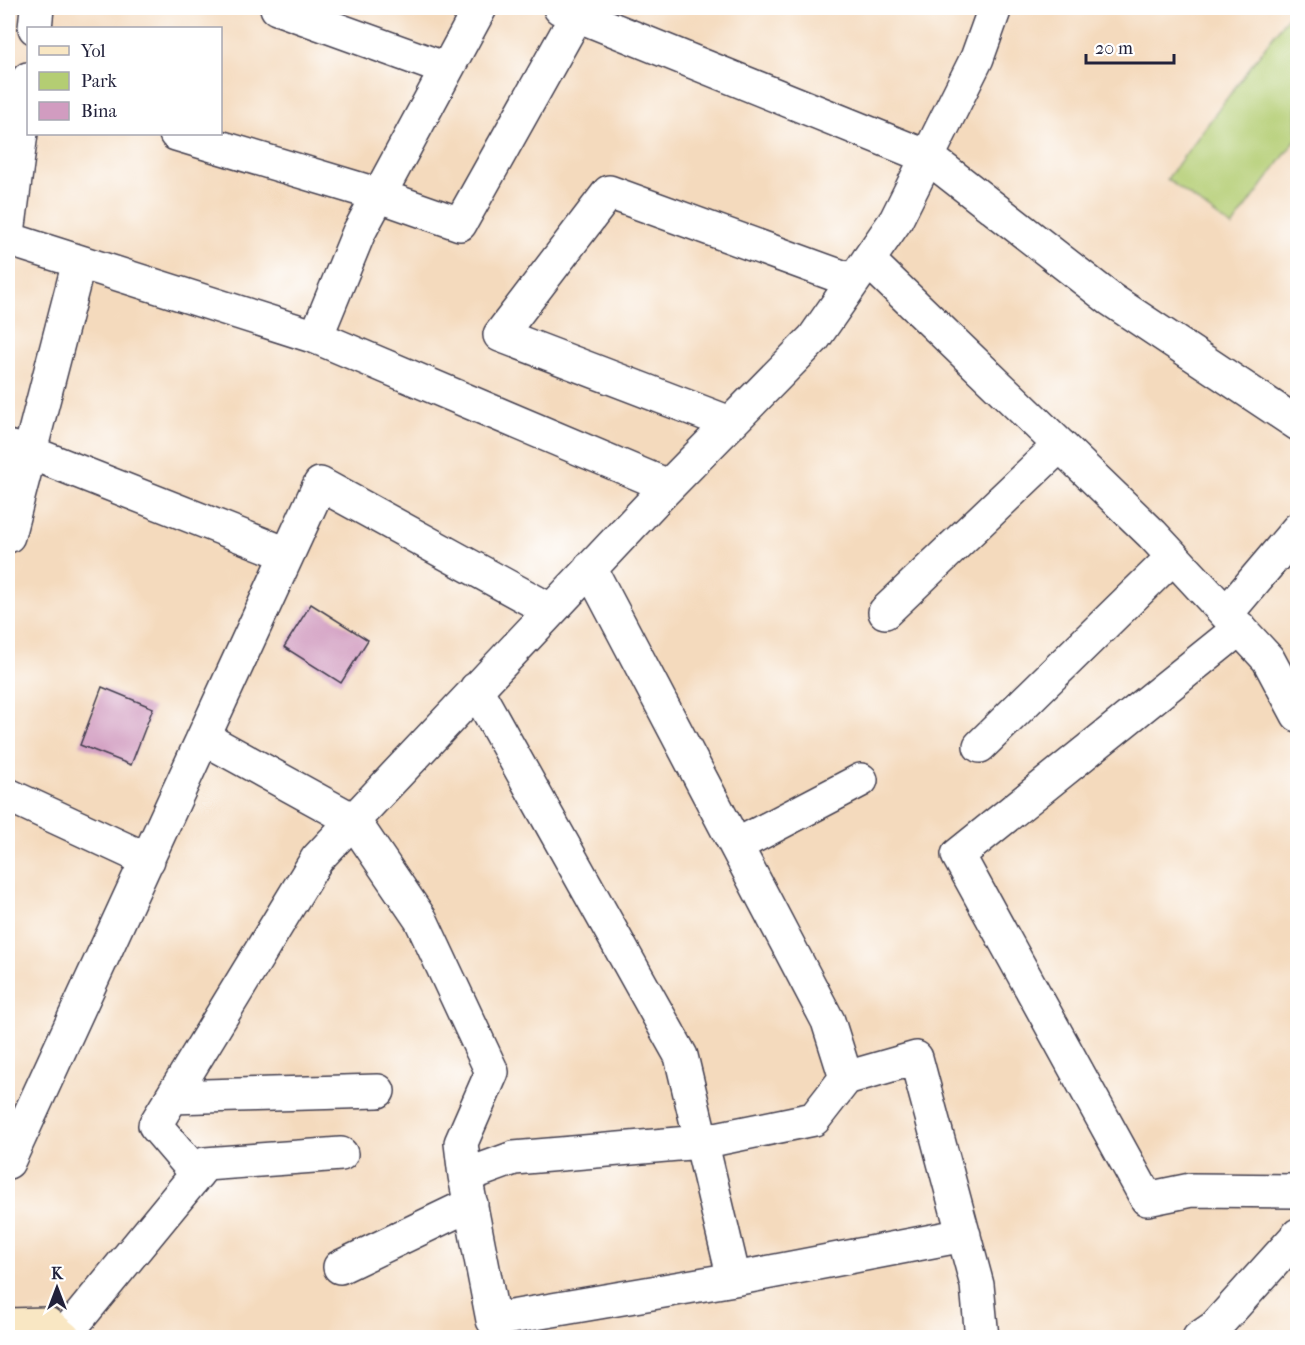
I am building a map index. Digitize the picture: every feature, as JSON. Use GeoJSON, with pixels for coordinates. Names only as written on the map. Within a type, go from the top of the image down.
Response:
{"type":"FeatureCollection","features":[{"type":"Feature","properties":{"kind":"main road"},"geometry":{"type":"LineString","coordinates":[[8,1325],[47,1324],[64,1337]]}},
{"type":"Feature","properties":{"kind":"street"},"geometry":{"type":"LineString","coordinates":[[35,27],[37,8]]}},
{"type":"Feature","properties":{"kind":"street"},"geometry":{"type":"LineString","coordinates":[[277,8],[446,69]]}},
{"type":"Feature","properties":{"kind":"street"},"geometry":{"type":"LineString","coordinates":[[316,337],[359,232],[480,8]]}},
{"type":"Feature","properties":{"kind":"street"},"geometry":{"type":"LineString","coordinates":[[197,1174],[155,1125],[316,859],[668,486],[814,338],[896,220],[977,58],[995,8]]}},
{"type":"Feature","properties":{"kind":"street"},"geometry":{"type":"LineString","coordinates":[[179,135],[379,195],[460,224],[568,11],[928,157],[1110,299],[1298,424]]}},
{"type":"Feature","properties":{"kind":"street"},"geometry":{"type":"LineString","coordinates":[[8,233],[27,92]]}},
{"type":"Feature","properties":{"kind":"street"},"geometry":{"type":"LineString","coordinates":[[730,423],[500,335],[609,192],[861,271],[1060,445],[1173,557],[1268,659],[1298,715]]}},
{"type":"Feature","properties":{"kind":"street"},"geometry":{"type":"LineString","coordinates":[[8,239],[316,337],[668,486]]}},
{"type":"Feature","properties":{"kind":"street"},"geometry":{"type":"LineString","coordinates":[[8,536],[18,449],[79,262]]}},
{"type":"Feature","properties":{"kind":"street"},"geometry":{"type":"LineString","coordinates":[[885,612],[1060,445]]}},
{"type":"Feature","properties":{"kind":"street"},"geometry":{"type":"LineString","coordinates":[[18,449],[287,554]]}},
{"type":"Feature","properties":{"kind":"street"},"geometry":{"type":"LineString","coordinates":[[8,1162],[320,484],[550,610]]}},
{"type":"Feature","properties":{"kind":"street"},"geometry":{"type":"LineString","coordinates":[[1298,529],[1233,621],[958,855],[1147,1198],[1191,1190],[1298,1191]]}},
{"type":"Feature","properties":{"kind":"street"},"geometry":{"type":"LineString","coordinates":[[980,746],[1173,557]]}},
{"type":"Feature","properties":{"kind":"street"},"geometry":{"type":"LineString","coordinates":[[590,568],[828,1021],[846,1078]]}},
{"type":"Feature","properties":{"kind":"street"},"geometry":{"type":"LineString","coordinates":[[476,689],[681,1056],[735,1280]]}},
{"type":"Feature","properties":{"kind":"street"},"geometry":{"type":"LineString","coordinates":[[204,738],[353,820],[421,920],[492,1072],[461,1143],[493,1320],[735,1280],[964,1234]]}},
{"type":"Feature","properties":{"kind":"street"},"geometry":{"type":"LineString","coordinates":[[737,845],[861,780]]}},
{"type":"Feature","properties":{"kind":"street"},"geometry":{"type":"LineString","coordinates":[[8,795],[148,860]]}},
{"type":"Feature","properties":{"kind":"street"},"geometry":{"type":"LineString","coordinates":[[340,1267],[468,1190],[514,1158],[701,1142],[814,1119],[846,1078],[916,1058],[977,1285],[982,1338]]}},
{"type":"Feature","properties":{"kind":"street"},"geometry":{"type":"LineString","coordinates":[[172,1097],[378,1092]]}},
{"type":"Feature","properties":{"kind":"street"},"geometry":{"type":"LineString","coordinates":[[64,1337],[205,1164],[341,1154]]}},
{"type":"Feature","properties":{"kind":"street"},"geometry":{"type":"LineString","coordinates":[[1199,1338],[1215,1327],[1298,1235]]}},
{"type":"Feature","properties":{"kind":"green space"},"geometry":{"type":"Polygon","coordinates":[[[1291,12],[1297,17],[1297,138],[1232,227],[1167,179],[1291,12]]]}},
{"type":"Feature","properties":{"kind":"building"},"geometry":{"type":"Polygon","coordinates":[[[311,604],[368,640],[341,683],[284,647],[311,604]]]}},
{"type":"Feature","properties":{"kind":"building"},"geometry":{"type":"Polygon","coordinates":[[[102,687],[153,708],[131,765],[80,745],[102,687]]]}}]}
